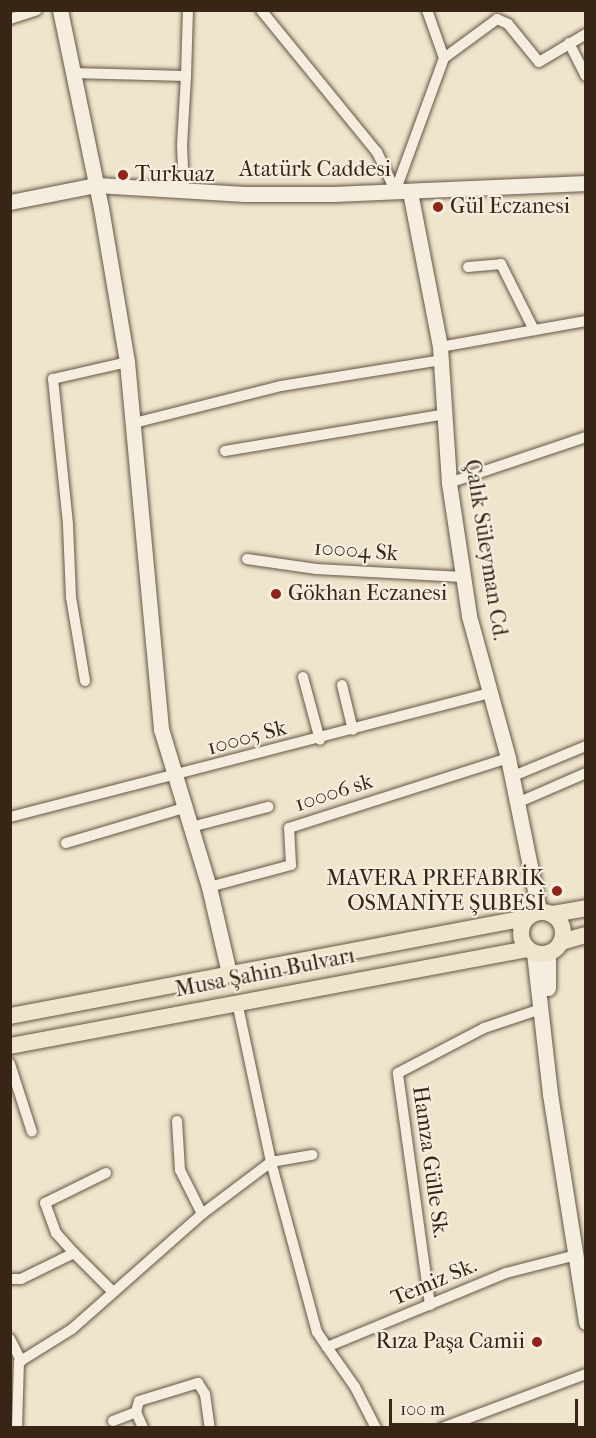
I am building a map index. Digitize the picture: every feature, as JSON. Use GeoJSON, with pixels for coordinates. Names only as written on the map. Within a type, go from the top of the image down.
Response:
{"type":"FeatureCollection","features":[{"type":"Feature","properties":{"kind":"main road","name":"Musa Şahin Bulvarı"},"geometry":{"type":"LineString","coordinates":[[10,1016],[229,972],[539,914],[585,908]]}},
{"type":"Feature","properties":{"kind":"main road"},"geometry":{"type":"LineString","coordinates":[[539,914],[562,927],[543,949],[521,938],[539,914]]}},
{"type":"Feature","properties":{"kind":"main road","name":"Musa Şahin Bulvarı"},"geometry":{"type":"LineString","coordinates":[[10,1046],[237,1002],[543,949],[585,936]]}},
{"type":"Feature","properties":{"kind":"street"},"geometry":{"type":"LineString","coordinates":[[10,19],[38,10]]}},
{"type":"Feature","properties":{"kind":"street"},"geometry":{"type":"LineString","coordinates":[[60,10],[96,185],[127,362],[161,729],[209,887],[229,972]]}},
{"type":"Feature","properties":{"kind":"street"},"geometry":{"type":"LineString","coordinates":[[184,191],[182,145],[189,10]]}},
{"type":"Feature","properties":{"kind":"street"},"geometry":{"type":"LineString","coordinates":[[261,10],[377,152],[400,192]]}},
{"type":"Feature","properties":{"kind":"street"},"geometry":{"type":"LineString","coordinates":[[427,10],[444,58]]}},
{"type":"Feature","properties":{"kind":"street"},"geometry":{"type":"LineString","coordinates":[[400,192],[444,58],[497,19],[508,24],[539,62],[585,34]]}},
{"type":"Feature","properties":{"kind":"street"},"geometry":{"type":"LineString","coordinates":[[569,43],[585,76]]}},
{"type":"Feature","properties":{"kind":"street"},"geometry":{"type":"LineString","coordinates":[[72,74],[186,76]]}},
{"type":"Feature","properties":{"kind":"street","name":"Atatürk Caddesi"},"geometry":{"type":"LineString","coordinates":[[10,202],[96,185],[184,191],[400,192],[585,183]]}},
{"type":"Feature","properties":{"kind":"street","name":"Çalık Süleyman Cd."},"geometry":{"type":"LineString","coordinates":[[400,192],[440,353],[447,414],[449,483],[469,616],[508,758],[539,914]]}},
{"type":"Feature","properties":{"kind":"street"},"geometry":{"type":"LineString","coordinates":[[468,267],[501,264],[534,330]]}},
{"type":"Feature","properties":{"kind":"street"},"geometry":{"type":"LineString","coordinates":[[134,423],[259,390],[585,321]]}},
{"type":"Feature","properties":{"kind":"street"},"geometry":{"type":"LineString","coordinates":[[85,681],[71,597],[68,524],[53,379],[127,362]]}},
{"type":"Feature","properties":{"kind":"street"},"geometry":{"type":"LineString","coordinates":[[225,451],[447,414]]}},
{"type":"Feature","properties":{"kind":"street"},"geometry":{"type":"LineString","coordinates":[[449,483],[585,437]]}},
{"type":"Feature","properties":{"kind":"street","name":"10004 Sk"},"geometry":{"type":"LineString","coordinates":[[247,559],[316,569],[463,576]]}},
{"type":"Feature","properties":{"kind":"street"},"geometry":{"type":"LineString","coordinates":[[303,677],[320,740]]}},
{"type":"Feature","properties":{"kind":"street"},"geometry":{"type":"LineString","coordinates":[[342,685],[353,730]]}},
{"type":"Feature","properties":{"kind":"street","name":"10005 Sk"},"geometry":{"type":"LineString","coordinates":[[10,817],[320,740],[491,693]]}},
{"type":"Feature","properties":{"kind":"street"},"geometry":{"type":"LineString","coordinates":[[511,777],[585,746]]}},
{"type":"Feature","properties":{"kind":"street","name":"10006 sk"},"geometry":{"type":"LineString","coordinates":[[209,887],[291,865],[289,828],[508,758]]}},
{"type":"Feature","properties":{"kind":"street"},"geometry":{"type":"LineString","coordinates":[[516,803],[585,773]]}},
{"type":"Feature","properties":{"kind":"street"},"geometry":{"type":"LineString","coordinates":[[191,827],[268,807]]}},
{"type":"Feature","properties":{"kind":"street"},"geometry":{"type":"LineString","coordinates":[[66,843],[184,808]]}},
{"type":"Feature","properties":{"kind":"street"},"geometry":{"type":"LineString","coordinates":[[543,949],[541,1009],[550,1094],[585,1322]]}},
{"type":"Feature","properties":{"kind":"street"},"geometry":{"type":"LineString","coordinates":[[543,949],[548,1007],[585,1280]]}},
{"type":"Feature","properties":{"kind":"street"},"geometry":{"type":"LineString","coordinates":[[237,1002],[271,1162],[317,1332],[355,1387],[376,1428]]}},
{"type":"Feature","properties":{"kind":"street","name":"Hamza Gülle Sk."},"geometry":{"type":"LineString","coordinates":[[430,1305],[398,1073],[484,1028],[541,1009]]}},
{"type":"Feature","properties":{"kind":"street"},"geometry":{"type":"LineString","coordinates":[[10,1064],[32,1132]]}},
{"type":"Feature","properties":{"kind":"street"},"geometry":{"type":"LineString","coordinates":[[177,1121],[180,1170],[202,1214]]}},
{"type":"Feature","properties":{"kind":"street"},"geometry":{"type":"LineString","coordinates":[[21,1361],[72,1329],[202,1214],[271,1162],[312,1155]]}},
{"type":"Feature","properties":{"kind":"street"},"geometry":{"type":"LineString","coordinates":[[106,1173],[45,1203],[56,1233],[113,1292]]}},
{"type":"Feature","properties":{"kind":"street"},"geometry":{"type":"LineString","coordinates":[[10,1279],[21,1279],[74,1253]]}},
{"type":"Feature","properties":{"kind":"street","name":"Temiz Sk."},"geometry":{"type":"LineString","coordinates":[[327,1347],[506,1272],[576,1255]]}},
{"type":"Feature","properties":{"kind":"street"},"geometry":{"type":"LineString","coordinates":[[10,1339],[21,1361],[17,1428]]}},
{"type":"Feature","properties":{"kind":"street"},"geometry":{"type":"LineString","coordinates":[[442,1428],[585,1374]]}},
{"type":"Feature","properties":{"kind":"street"},"geometry":{"type":"LineString","coordinates":[[142,1428],[136,1412],[139,1401],[198,1383],[205,1394],[210,1428]]}},
{"type":"Feature","properties":{"kind":"street"},"geometry":{"type":"LineString","coordinates":[[113,1421],[136,1412]]}},
{"type":"Feature","properties":{"kind":"place","name":"Turkuaz"},"geometry":{"type":"Point","coordinates":[123,175]}},
{"type":"Feature","properties":{"kind":"place","name":"Gül Eczanesi"},"geometry":{"type":"Point","coordinates":[438,207]}},
{"type":"Feature","properties":{"kind":"place","name":"Gökhan Eczanesi"},"geometry":{"type":"Point","coordinates":[276,594]}},
{"type":"Feature","properties":{"kind":"place","name":"MAVERA PREFABRİK OSMANİYE ŞUBESİ"},"geometry":{"type":"Point","coordinates":[557,891]}},
{"type":"Feature","properties":{"kind":"place","name":"Rıza Paşa Camii"},"geometry":{"type":"Point","coordinates":[537,1342]}}]}
